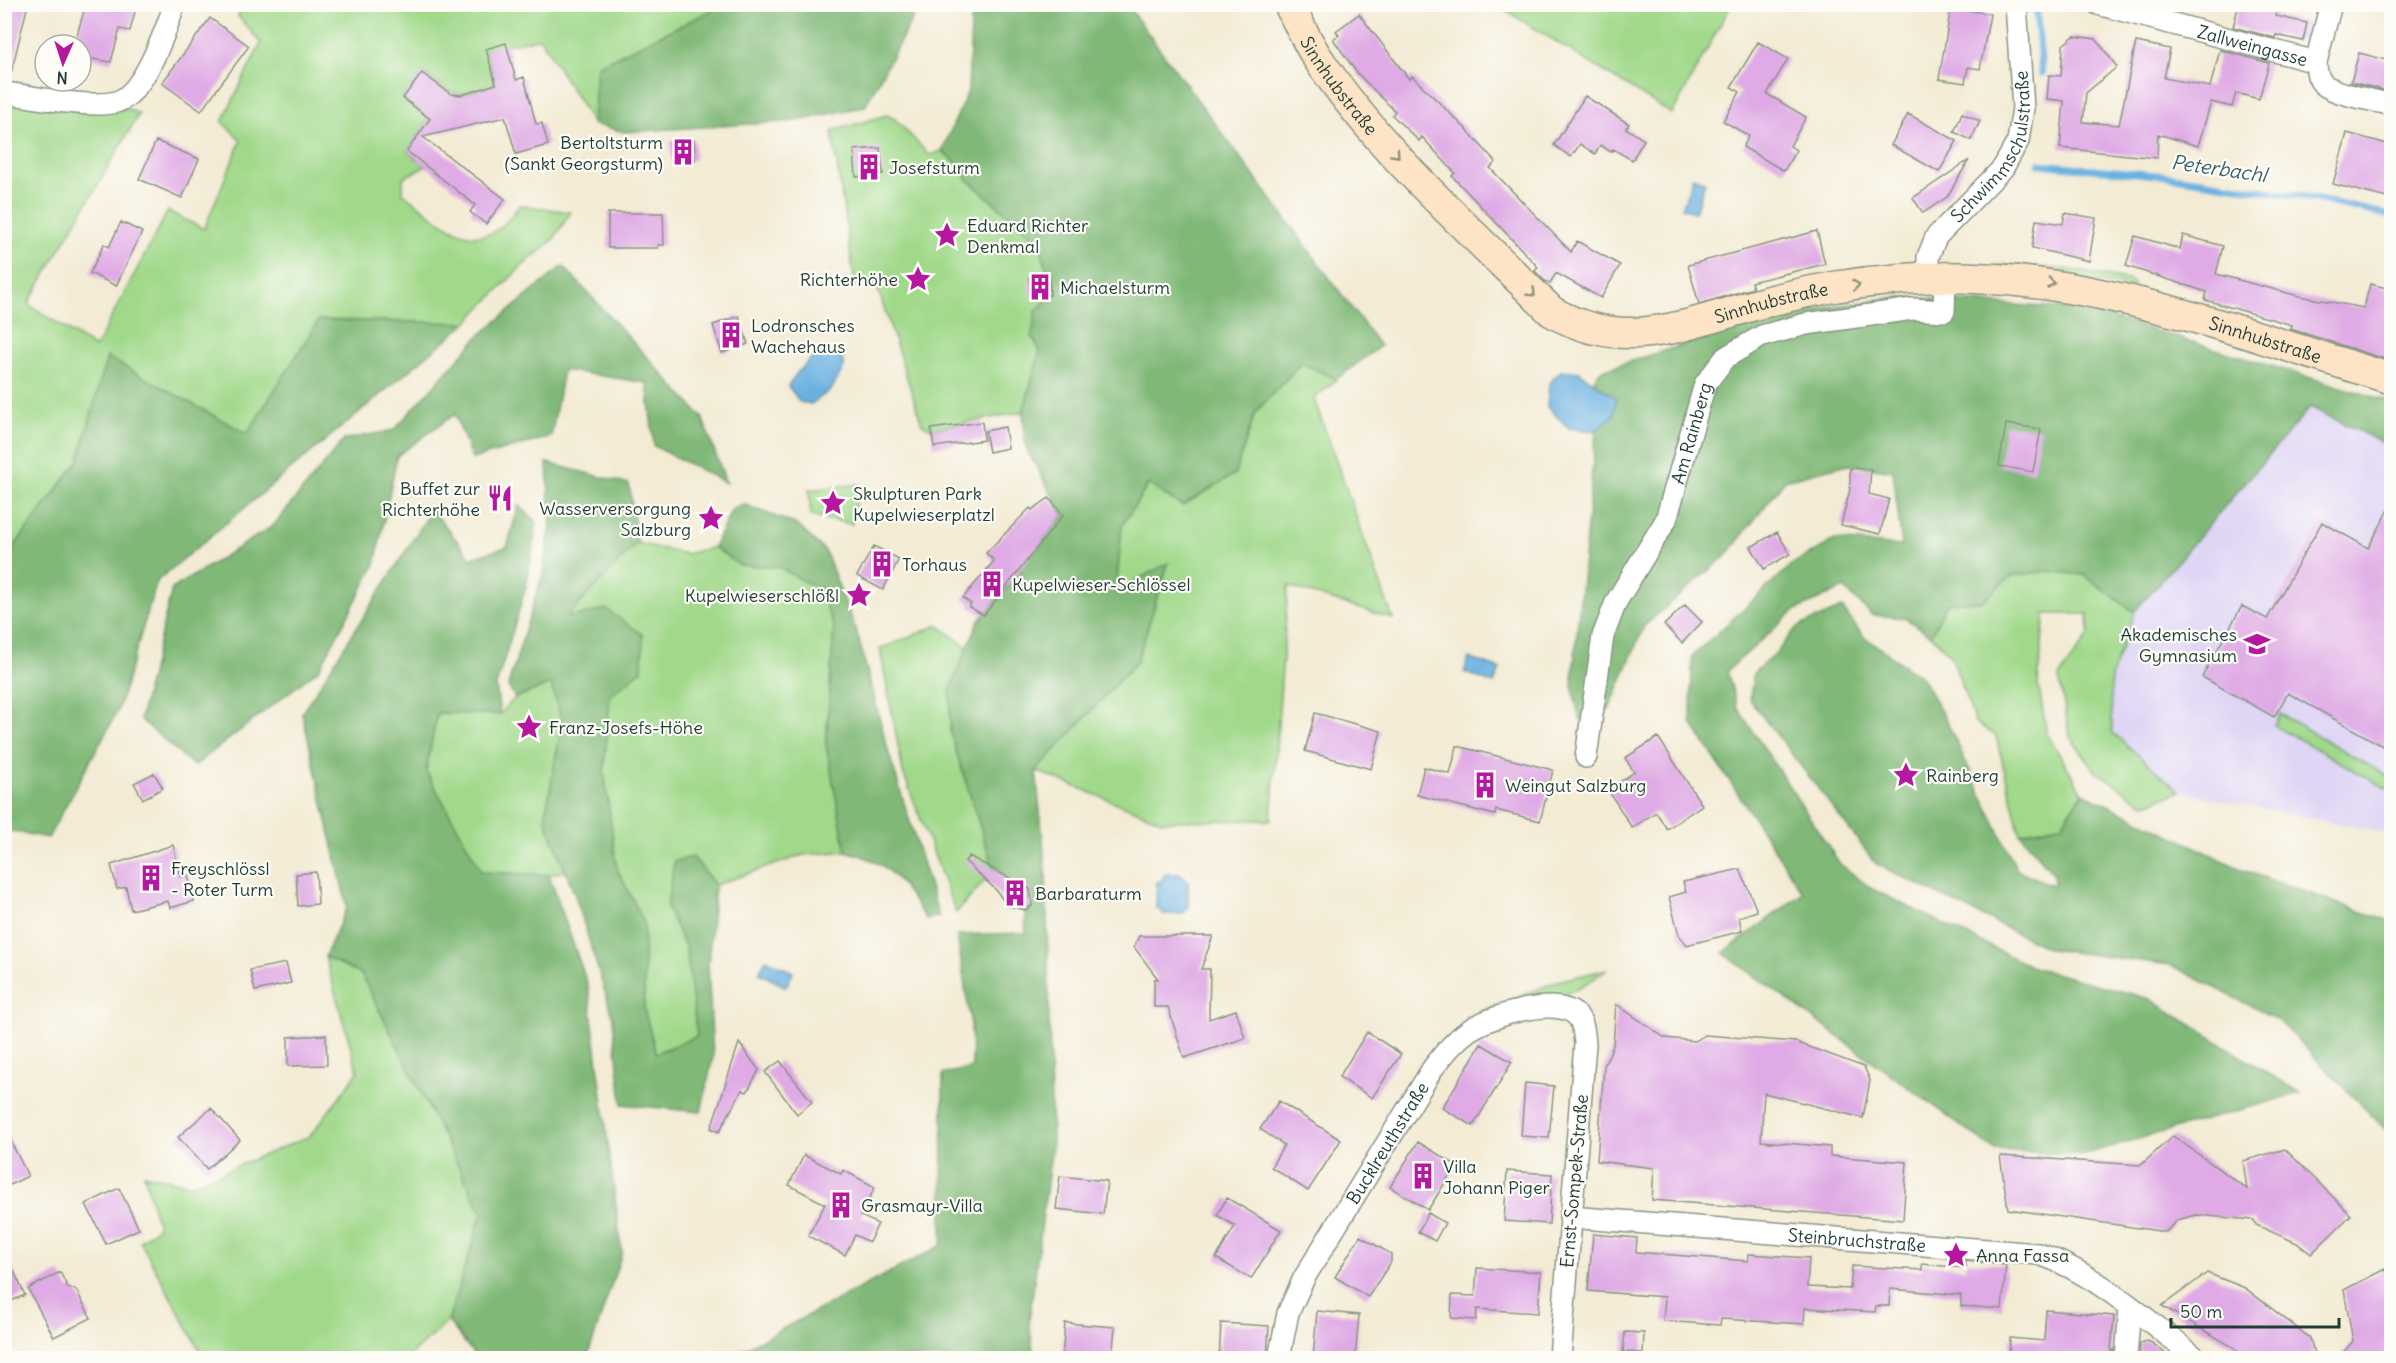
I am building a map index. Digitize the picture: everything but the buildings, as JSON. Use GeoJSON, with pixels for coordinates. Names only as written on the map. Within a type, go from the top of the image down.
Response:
{"type":"FeatureCollection","features":[{"type":"Feature","properties":{"kind":"street"},"geometry":{"type":"LineString","coordinates":[[4,93],[99,104],[118,102],[134,89],[157,52],[175,4]]}},
{"type":"Feature","properties":{"kind":"street","name":"Sinnhubstraße"},"geometry":{"type":"LineString","coordinates":[[1289,4],[1316,56],[1362,117],[1435,196],[1551,311],[1570,322],[1619,334],[1659,332],[1818,290],[1937,277],[2017,280],[2094,291],[2164,308],[2391,379]]}},
{"type":"Feature","properties":{"kind":"street","name":"Schwimmschulstraße"},"geometry":{"type":"LineString","coordinates":[[1937,277],[1928,257],[1930,245],[2003,168],[2018,141],[2023,108],[2016,4]]}},
{"type":"Feature","properties":{"kind":"street","name":"Zallweingasse"},"geometry":{"type":"LineString","coordinates":[[2098,4],[2316,62],[2317,74],[2324,84],[2337,91],[2391,105]]}},
{"type":"Feature","properties":{"kind":"street"},"geometry":{"type":"LineString","coordinates":[[2316,62],[2331,4]]}},
{"type":"Feature","properties":{"kind":"street","name":"Am Rainberg"},"geometry":{"type":"LineString","coordinates":[[1586,757],[1603,636],[1616,602],[1666,520],[1705,384],[1726,357],[1762,336],[1816,322],[1913,309],[1944,311],[1937,277]]}},
{"type":"Feature","properties":{"kind":"street","name":"Ernst-Sompek-Straße"},"geometry":{"type":"LineString","coordinates":[[1560,1359],[1585,1044],[1582,1026],[1577,1016],[1569,1010]]}},
{"type":"Feature","properties":{"kind":"street","name":"Bucklreuthstraße"},"geometry":{"type":"LineString","coordinates":[[1279,1359],[1288,1313],[1304,1278],[1433,1068],[1454,1042],[1485,1021],[1511,1011],[1569,1010]]}},
{"type":"Feature","properties":{"kind":"street","name":"Steinbruchstraße"},"geometry":{"type":"LineString","coordinates":[[1570,1217],[2038,1254],[2062,1261],[2130,1307],[2196,1359]]}},
{"type":"Feature","properties":{"kind":"street"},"geometry":{"type":"LineString","coordinates":[[2126,1359],[2130,1307]]}},
{"type":"Feature","properties":{"kind":"shaded area","name":"Akademisches Gymnasium"},"geometry":{"type":"Polygon","coordinates":[[[2311,407],[2391,447],[2391,834],[2180,792],[2112,732],[2111,677],[2134,612],[2311,407]]]}},
{"type":"Feature","properties":{"kind":"green space"},"geometry":{"type":"Polygon","coordinates":[[[1731,4],[1672,114],[1497,5],[1731,4]]]}},
{"type":"Feature","properties":{"kind":"green space"},"geometry":{"type":"Polygon","coordinates":[[[242,5],[723,5],[597,66],[593,124],[540,38],[486,49],[496,84],[470,92],[456,94],[422,73],[403,98],[430,119],[407,151],[426,166],[403,178],[403,193],[449,227],[475,236],[488,234],[501,227],[520,205],[571,212],[553,240],[521,267],[466,323],[319,320],[247,434],[107,357],[79,460],[5,559],[5,82],[33,86],[33,93],[93,93],[139,114],[28,304],[95,348],[168,211],[204,229],[241,140],[222,122],[261,43],[238,16],[242,5]]]}},
{"type":"Feature","properties":{"kind":"green space"},"geometry":{"type":"Polygon","coordinates":[[[723,5],[920,5],[865,106],[798,121],[625,132],[593,124],[597,66],[723,5]]]}},
{"type":"Feature","properties":{"kind":"green space"},"geometry":{"type":"Polygon","coordinates":[[[972,5],[1127,5],[1380,346],[1337,379],[1301,363],[1255,413],[1235,474],[1182,506],[1148,484],[1122,526],[1116,591],[1168,563],[1137,661],[1036,771],[1046,873],[1052,1145],[1029,1321],[1034,1358],[720,1358],[736,1353],[942,1245],[943,1074],[972,1068],[971,1025],[957,935],[1026,933],[1025,910],[1032,904],[1030,889],[994,870],[950,732],[950,689],[978,622],[1021,571],[1019,569],[1063,515],[1026,448],[1023,412],[1040,351],[1032,336],[1036,312],[1050,295],[1049,277],[1039,242],[966,178],[969,173],[942,151],[968,91],[972,5]]]}},
{"type":"Feature","properties":{"kind":"green space"},"geometry":{"type":"Polygon","coordinates":[[[887,115],[895,119],[929,155],[942,151],[969,173],[966,178],[1039,242],[1049,277],[1050,295],[1036,312],[1032,336],[1040,351],[1023,412],[931,429],[922,424],[877,286],[855,284],[832,131],[887,115]]]}},
{"type":"Feature","properties":{"kind":"green space"},"geometry":{"type":"Polygon","coordinates":[[[1999,265],[2066,269],[2131,281],[2134,286],[2130,288],[1999,265]]]}},
{"type":"Feature","properties":{"kind":"green space"},"geometry":{"type":"Polygon","coordinates":[[[563,266],[702,417],[726,483],[654,446],[647,383],[563,370],[551,437],[472,459],[455,414],[397,456],[375,565],[319,669],[194,766],[140,719],[172,589],[273,526],[344,440],[394,430],[479,336],[563,266]]]}},
{"type":"Feature","properties":{"kind":"green space"},"geometry":{"type":"Polygon","coordinates":[[[1898,297],[2086,310],[2391,402],[2391,447],[2310,407],[2134,612],[2084,575],[2046,571],[2012,576],[1982,601],[1947,603],[1931,635],[1905,618],[1872,615],[1844,588],[1794,611],[1727,671],[1737,707],[1840,864],[1872,889],[2032,967],[2150,999],[2300,1093],[2082,1155],[1995,1150],[1723,953],[1803,893],[1691,722],[1692,656],[1794,563],[1835,540],[1902,546],[1893,471],[1848,464],[1785,480],[1728,554],[1644,626],[1609,710],[1580,720],[1572,685],[1596,431],[1614,415],[1616,398],[1593,381],[1600,371],[1781,314],[1898,297]]]}},
{"type":"Feature","properties":{"kind":"green space"},"geometry":{"type":"Polygon","coordinates":[[[319,320],[466,323],[157,581],[118,710],[48,838],[5,830],[5,559],[79,460],[107,357],[247,434],[319,320]]]}},
{"type":"Feature","properties":{"kind":"green space"},"geometry":{"type":"Polygon","coordinates":[[[1301,363],[1337,379],[1314,399],[1393,619],[1288,586],[1271,820],[1162,821],[1036,771],[1137,661],[1168,564],[1116,592],[1122,526],[1149,484],[1235,474],[1255,413],[1301,363]]]}},
{"type":"Feature","properties":{"kind":"green space"},"geometry":{"type":"Polygon","coordinates":[[[547,463],[629,484],[637,543],[566,618],[606,609],[643,635],[642,670],[610,695],[604,772],[617,869],[644,922],[644,1009],[656,1053],[697,1036],[686,948],[667,908],[674,861],[693,857],[715,885],[708,964],[713,1057],[701,1112],[622,1104],[613,1018],[576,898],[545,818],[562,722],[551,684],[515,698],[508,686],[542,576],[551,526],[547,463]]]}},
{"type":"Feature","properties":{"kind":"green space","name":"Skulpturen Park Kupelwieserplatzl"},"geometry":{"type":"Polygon","coordinates":[[[859,484],[852,524],[811,516],[809,490],[859,484]]]}},
{"type":"Feature","properties":{"kind":"green space"},"geometry":{"type":"Polygon","coordinates":[[[743,504],[797,525],[825,551],[857,633],[889,754],[939,917],[926,919],[894,875],[875,861],[846,851],[826,744],[834,628],[820,590],[779,567],[739,565],[714,547],[732,509],[743,504]]]}},
{"type":"Feature","properties":{"kind":"green space"},"geometry":{"type":"Polygon","coordinates":[[[519,505],[537,523],[526,587],[496,686],[500,714],[437,713],[426,771],[482,872],[549,875],[588,986],[622,1253],[588,1355],[589,1358],[477,1358],[448,1321],[482,1213],[361,974],[325,957],[347,907],[302,713],[432,510],[471,558],[507,547],[519,505]]]}},
{"type":"Feature","properties":{"kind":"green space"},"geometry":{"type":"Polygon","coordinates":[[[637,543],[686,554],[714,547],[739,565],[779,567],[820,590],[834,628],[826,744],[846,851],[803,855],[715,885],[693,857],[667,908],[686,948],[697,1036],[656,1053],[644,1009],[644,922],[617,869],[604,772],[610,695],[642,670],[565,618],[637,543]]]}},
{"type":"Feature","properties":{"kind":"green space"},"geometry":{"type":"Polygon","coordinates":[[[2046,571],[2084,575],[2134,612],[2111,677],[2112,732],[2180,792],[2144,804],[2097,772],[2070,737],[2059,677],[2089,635],[2088,614],[2045,614],[2038,684],[2047,734],[2083,793],[2062,824],[2020,834],[1996,736],[1975,722],[1951,655],[1931,635],[1947,603],[1982,601],[2012,576],[2046,571]]]}},
{"type":"Feature","properties":{"kind":"green space","name":"Rainberg"},"geometry":{"type":"Polygon","coordinates":[[[1842,608],[1863,636],[1922,678],[1947,722],[2017,870],[2054,886],[2053,873],[2020,834],[2062,824],[2083,793],[2243,870],[2391,922],[2391,1135],[2278,1020],[2171,965],[2049,949],[1876,864],[1750,700],[1753,673],[1776,653],[1797,627],[1842,608]]]}},
{"type":"Feature","properties":{"kind":"green space"},"geometry":{"type":"Polygon","coordinates":[[[938,625],[967,647],[950,732],[994,870],[956,913],[903,772],[880,649],[938,625]]]}},
{"type":"Feature","properties":{"kind":"green space"},"geometry":{"type":"Polygon","coordinates":[[[551,683],[562,722],[545,818],[565,871],[549,875],[482,872],[426,771],[437,713],[500,714],[515,698],[551,683]]]}},
{"type":"Feature","properties":{"kind":"green space"},"geometry":{"type":"Polygon","coordinates":[[[2280,714],[2391,778],[2391,791],[2274,725],[2280,714]]]}},
{"type":"Feature","properties":{"kind":"green space"},"geometry":{"type":"Polygon","coordinates":[[[325,957],[361,974],[482,1213],[448,1321],[407,1358],[204,1358],[140,1241],[158,1227],[144,1174],[191,1185],[310,1136],[358,1072],[325,957]]]}},
{"type":"Feature","properties":{"kind":"green space"},"geometry":{"type":"Polygon","coordinates":[[[1607,969],[1594,979],[1564,994],[1514,1007],[1481,1012],[1558,981],[1607,969]]]}},
{"type":"Feature","properties":{"kind":"water"},"geometry":{"type":"Polygon","coordinates":[[[1693,177],[1705,182],[1695,212],[1682,208],[1693,177]]]}},
{"type":"Feature","properties":{"kind":"water"},"geometry":{"type":"Polygon","coordinates":[[[816,354],[841,355],[844,367],[831,390],[811,404],[800,402],[788,386],[816,354]]]}},
{"type":"Feature","properties":{"kind":"water"},"geometry":{"type":"Polygon","coordinates":[[[1562,370],[1579,372],[1616,398],[1614,415],[1596,431],[1569,428],[1547,407],[1549,383],[1562,370]]]}},
{"type":"Feature","properties":{"kind":"water"},"geometry":{"type":"Polygon","coordinates":[[[1469,658],[1500,669],[1494,684],[1464,672],[1469,658]]]}},
{"type":"Feature","properties":{"kind":"water"},"geometry":{"type":"Polygon","coordinates":[[[1165,874],[1181,874],[1188,882],[1188,909],[1182,914],[1163,914],[1161,909],[1156,908],[1157,882],[1161,881],[1165,874]]]}},
{"type":"Feature","properties":{"kind":"water"},"geometry":{"type":"Polygon","coordinates":[[[766,959],[793,972],[786,987],[759,973],[766,959]]]}},
{"type":"Feature","properties":{"kind":"waterway","name":"Peterbachl"},"geometry":{"type":"LineString","coordinates":[[2036,4],[2042,73]]}},
{"type":"Feature","properties":{"kind":"waterway","name":"Peterbachl"},"geometry":{"type":"LineString","coordinates":[[2039,164],[2167,176],[2311,198],[2392,216]]}},
{"type":"Feature","properties":{"kind":"place","name":"Bertoltsturm (Sankt Georgsturm)"},"geometry":{"type":"Point","coordinates":[683,152]}},
{"type":"Feature","properties":{"kind":"place","name":"Josefsturm"},"geometry":{"type":"Point","coordinates":[869,167]}},
{"type":"Feature","properties":{"kind":"place","name":"Eduard Richter Denkmal"},"geometry":{"type":"Point","coordinates":[947,235]}},
{"type":"Feature","properties":{"kind":"place","name":"Richterhöhe"},"geometry":{"type":"Point","coordinates":[918,279]}},
{"type":"Feature","properties":{"kind":"place","name":"Michaelsturm"},"geometry":{"type":"Point","coordinates":[1040,287]}},
{"type":"Feature","properties":{"kind":"place","name":"Lodronsches Wachehaus"},"geometry":{"type":"Point","coordinates":[731,335]}},
{"type":"Feature","properties":{"kind":"place","name":"Buffet zur Richterhöhe"},"geometry":{"type":"Point","coordinates":[500,498]}},
{"type":"Feature","properties":{"kind":"place","name":"Skulpturen Park Kupelwieserplatzl"},"geometry":{"type":"Point","coordinates":[833,503]}},
{"type":"Feature","properties":{"kind":"place","name":"Wasserversorgung Salzburg"},"geometry":{"type":"Point","coordinates":[711,518]}},
{"type":"Feature","properties":{"kind":"place","name":"Torhaus"},"geometry":{"type":"Point","coordinates":[882,564]}},
{"type":"Feature","properties":{"kind":"place","name":"Kupelwieser-Schlössel"},"geometry":{"type":"Point","coordinates":[992,584]}},
{"type":"Feature","properties":{"kind":"place","name":"Kupelwieserschlößl"},"geometry":{"type":"Point","coordinates":[859,595]}},
{"type":"Feature","properties":{"kind":"place","name":"Akademisches Gymnasium"},"geometry":{"type":"Point","coordinates":[2257,644]}},
{"type":"Feature","properties":{"kind":"place","name":"Franz-Josefs-Höhe"},"geometry":{"type":"Point","coordinates":[529,727]}},
{"type":"Feature","properties":{"kind":"place","name":"Rainberg"},"geometry":{"type":"Point","coordinates":[1906,775]}},
{"type":"Feature","properties":{"kind":"place","name":"Weingut Salzburg"},"geometry":{"type":"Point","coordinates":[1485,785]}},
{"type":"Feature","properties":{"kind":"place","name":"Freyschlössl - Roter Turm"},"geometry":{"type":"Point","coordinates":[151,878]}},
{"type":"Feature","properties":{"kind":"place","name":"Barbaraturm"},"geometry":{"type":"Point","coordinates":[1015,893]}},
{"type":"Feature","properties":{"kind":"place","name":"Villa Johann Piger"},"geometry":{"type":"Point","coordinates":[1423,1176]}},
{"type":"Feature","properties":{"kind":"place","name":"Grasmayr-Villa"},"geometry":{"type":"Point","coordinates":[841,1205]}},
{"type":"Feature","properties":{"kind":"place","name":"Anna Fassa"},"geometry":{"type":"Point","coordinates":[1956,1255]}}]}
